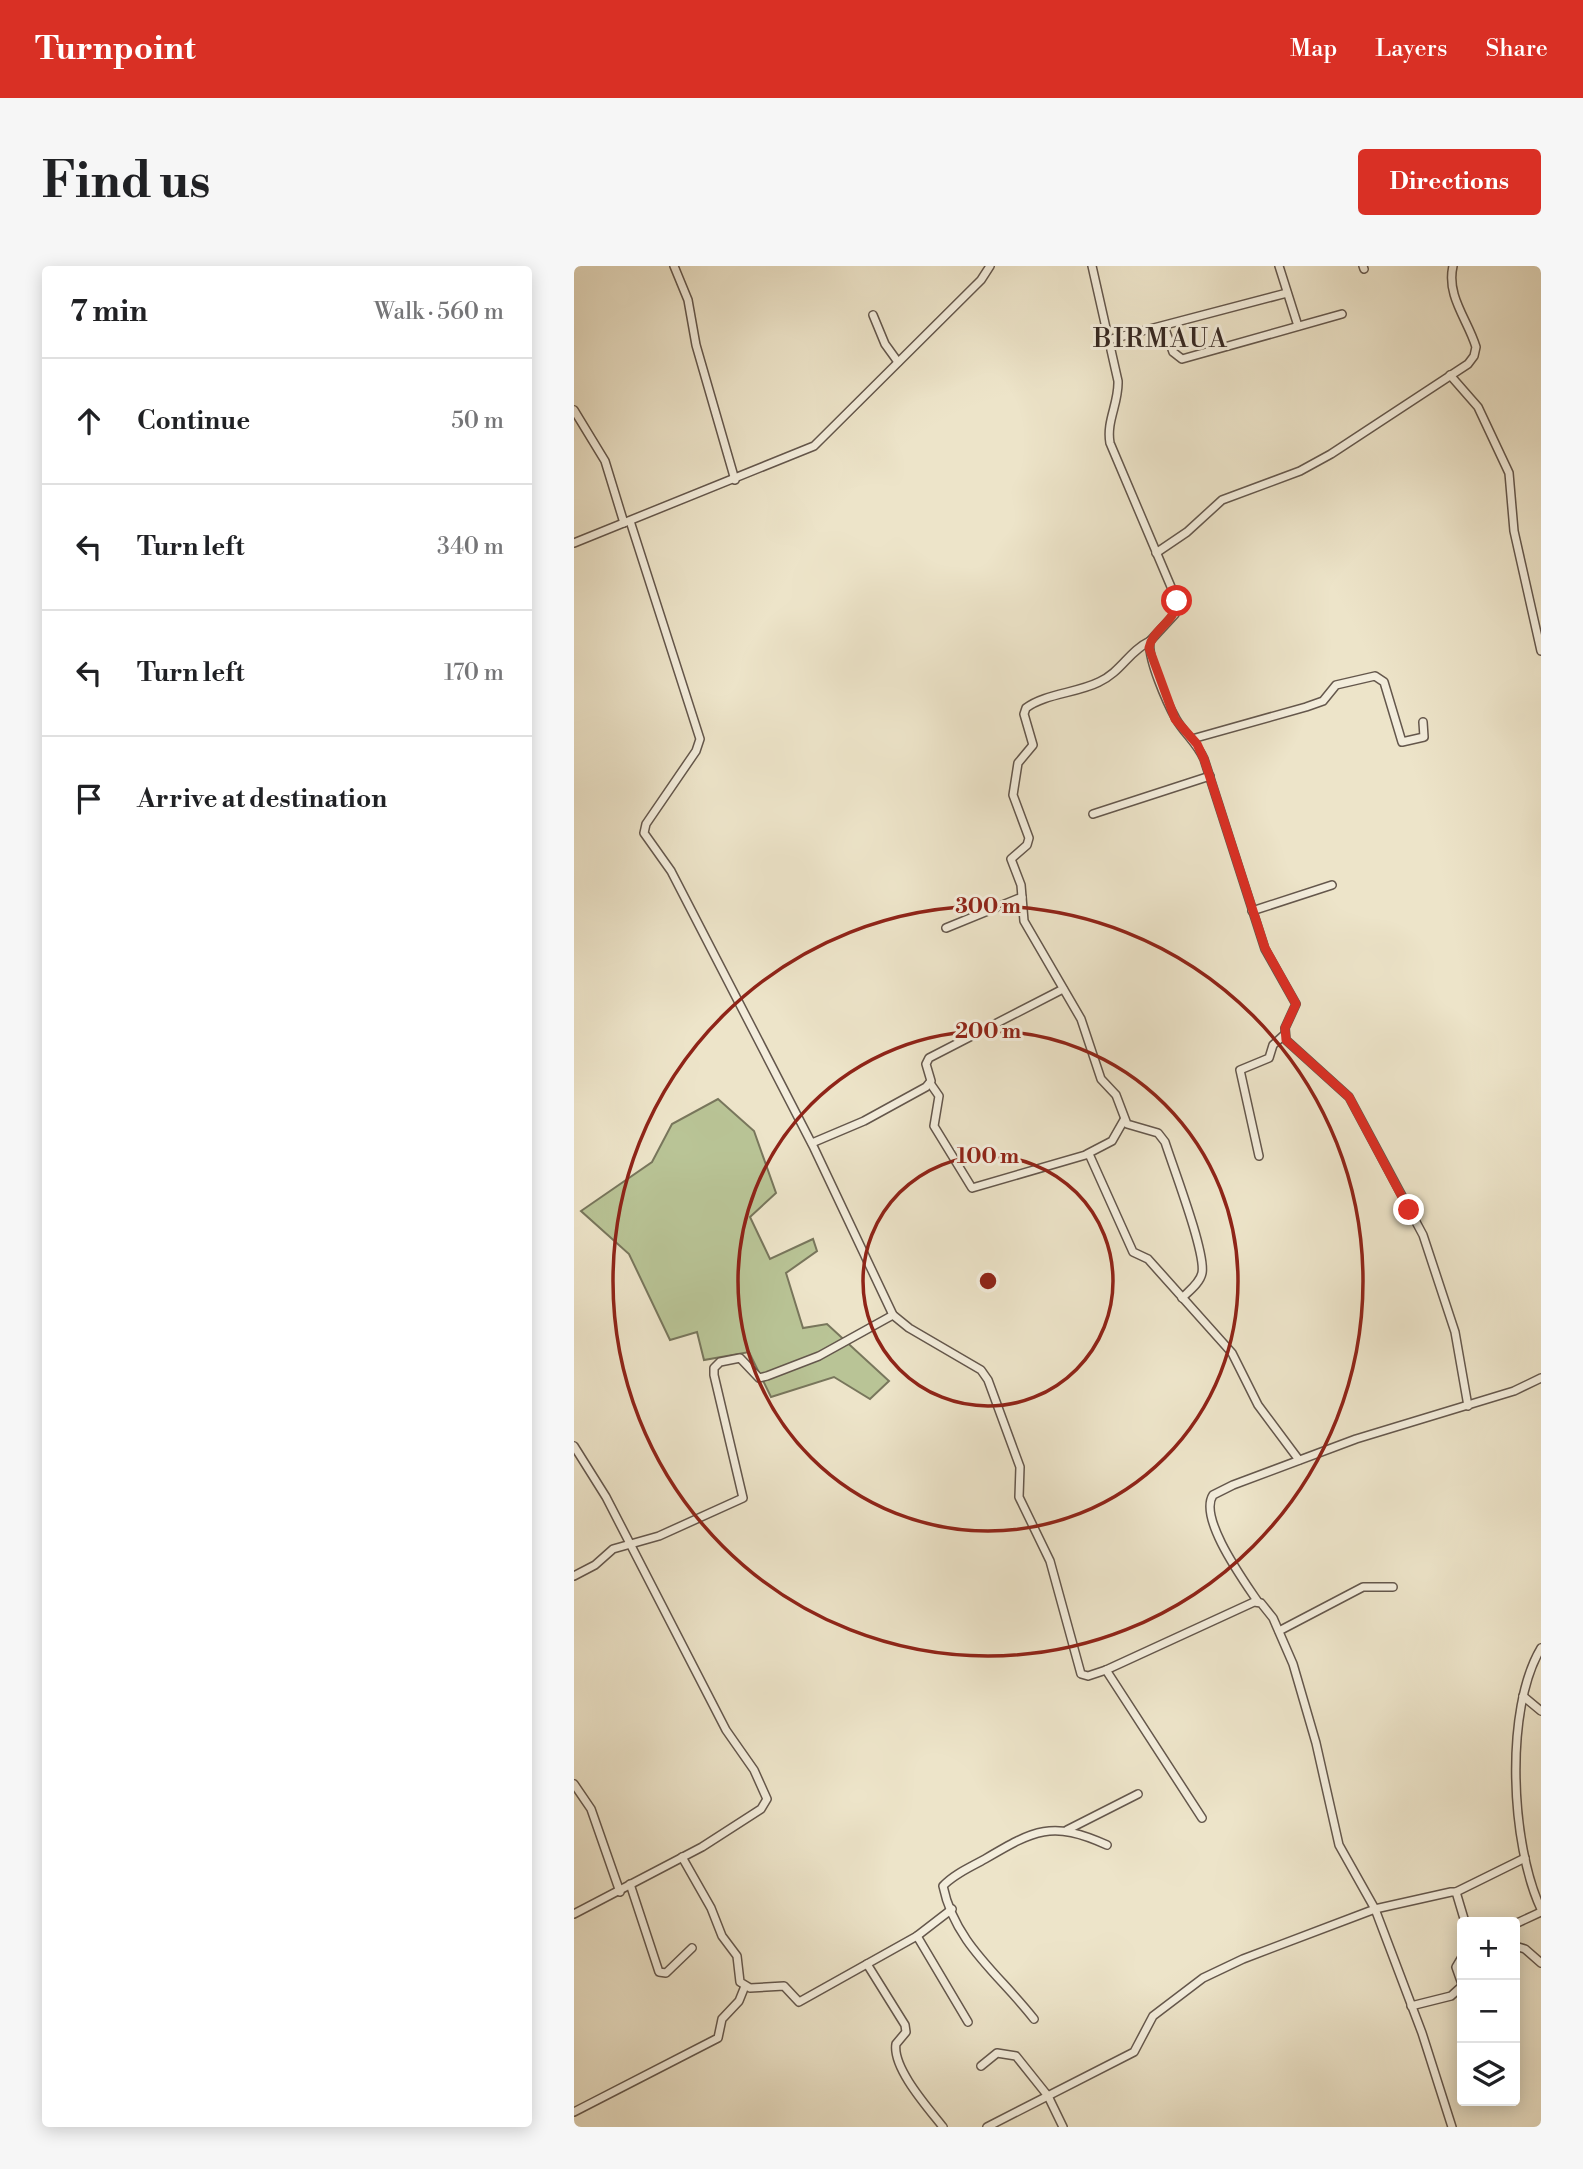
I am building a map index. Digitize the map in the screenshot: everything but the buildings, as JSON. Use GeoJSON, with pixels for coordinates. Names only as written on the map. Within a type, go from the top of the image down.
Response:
{"type":"FeatureCollection","features":[{"type":"Feature","properties":{"kind":"street"},"geometry":{"type":"LineString","coordinates":[[674,266],[688,300],[696,345],[735,480]]}},
{"type":"Feature","properties":{"kind":"street"},"geometry":{"type":"LineString","coordinates":[[574,543],[814,446],[981,280],[990,266]]}},
{"type":"Feature","properties":{"kind":"street"},"geometry":{"type":"LineString","coordinates":[[1092,266],[1118,381],[1116,405],[1109,426],[1114,456],[1173,588],[1176,609],[1150,641],[1136,648],[1122,667],[1101,681],[1026,708],[1024,714],[1033,745],[1018,763],[1013,798],[1029,838],[1027,845],[1011,859],[1021,885],[1022,915],[1027,930],[1081,1019],[1101,1079],[1116,1095],[1124,1119],[1130,1126],[1158,1133],[1165,1142],[1191,1226],[1199,1240],[1202,1274],[1182,1298]]}},
{"type":"Feature","properties":{"kind":"street"},"geometry":{"type":"LineString","coordinates":[[1279,266],[1298,327]]}},
{"type":"Feature","properties":{"kind":"street"},"geometry":{"type":"LineString","coordinates":[[1156,553],[1187,533],[1222,500],[1291,475],[1332,454],[1472,360],[1476,347],[1452,287],[1453,266]]}},
{"type":"Feature","properties":{"kind":"street"},"geometry":{"type":"LineString","coordinates":[[1108,340],[1287,293]]}},
{"type":"Feature","properties":{"kind":"street"},"geometry":{"type":"LineString","coordinates":[[1164,326],[1173,352],[1182,359],[1342,314]]}},
{"type":"Feature","properties":{"kind":"street"},"geometry":{"type":"LineString","coordinates":[[873,315],[885,344],[898,362]]}},
{"type":"Feature","properties":{"kind":"street"},"geometry":{"type":"LineString","coordinates":[[1450,375],[1478,407],[1508,472],[1518,549],[1541,651]]}},
{"type":"Feature","properties":{"kind":"street"},"geometry":{"type":"LineString","coordinates":[[574,411],[605,461],[700,739],[696,751],[646,824],[644,833],[671,870],[812,1143],[893,1315],[986,1376],[1020,1467],[1019,1497],[1050,1561],[1080,1671],[1088,1676],[1105,1670],[1258,1602]]}},
{"type":"Feature","properties":{"kind":"street"},"geometry":{"type":"LineString","coordinates":[[1150,641],[1151,657],[1170,706],[1201,751],[1265,948],[1296,1004],[1284,1035],[1273,1045],[1269,1058],[1240,1070],[1259,1156]]}},
{"type":"Feature","properties":{"kind":"street"},"geometry":{"type":"LineString","coordinates":[[1192,739],[1306,708],[1323,701],[1336,685],[1376,676],[1384,682],[1402,742],[1424,737],[1423,722]]}},
{"type":"Feature","properties":{"kind":"street"},"geometry":{"type":"LineString","coordinates":[[1093,814],[1210,776]]}},
{"type":"Feature","properties":{"kind":"street"},"geometry":{"type":"LineString","coordinates":[[1252,911],[1332,885]]}},
{"type":"Feature","properties":{"kind":"street"},"geometry":{"type":"LineString","coordinates":[[946,928],[1022,897]]}},
{"type":"Feature","properties":{"kind":"street"},"geometry":{"type":"LineString","coordinates":[[1063,989],[929,1058],[926,1064],[930,1083],[939,1096],[934,1126],[972,1188],[1087,1154],[1112,1141],[1124,1119]]}},
{"type":"Feature","properties":{"kind":"street"},"geometry":{"type":"LineString","coordinates":[[1284,1035],[1291,1047],[1349,1097],[1423,1235],[1455,1332],[1468,1406]]}},
{"type":"Feature","properties":{"kind":"street"},"geometry":{"type":"LineString","coordinates":[[812,1143],[864,1121],[930,1083]]}},
{"type":"Feature","properties":{"kind":"street"},"geometry":{"type":"LineString","coordinates":[[1087,1154],[1133,1252],[1146,1258],[1232,1353],[1258,1405],[1299,1460]]}},
{"type":"Feature","properties":{"kind":"street"},"geometry":{"type":"LineString","coordinates":[[574,1576],[595,1565],[613,1549],[630,1542],[659,1536],[737,1503],[745,1496],[734,1467],[714,1375],[714,1368],[720,1362],[740,1358],[759,1378],[767,1376],[819,1356],[893,1315]]}},
{"type":"Feature","properties":{"kind":"street"},"geometry":{"type":"LineString","coordinates":[[1452,2127],[1375,1909],[1339,1845],[1316,1743],[1293,1664],[1268,1610],[1258,1602],[1228,1556],[1209,1502],[1223,1489],[1299,1460],[1356,1439],[1514,1391],[1541,1378]]}},
{"type":"Feature","properties":{"kind":"street"},"geometry":{"type":"LineString","coordinates":[[574,1446],[630,1542],[726,1730],[754,1770],[767,1796],[761,1809],[682,1857],[620,1892],[574,1913]]}},
{"type":"Feature","properties":{"kind":"street"},"geometry":{"type":"LineString","coordinates":[[1279,1632],[1363,1587],[1392,1587]]}},
{"type":"Feature","properties":{"kind":"street"},"geometry":{"type":"LineString","coordinates":[[1520,1922],[1541,1911],[1525,1858],[1518,1821],[1517,1735],[1529,1668],[1541,1648]]}},
{"type":"Feature","properties":{"kind":"street"},"geometry":{"type":"LineString","coordinates":[[1105,1670],[1202,1818]]}},
{"type":"Feature","properties":{"kind":"street"},"geometry":{"type":"LineString","coordinates":[[1523,1696],[1541,1711]]}},
{"type":"Feature","properties":{"kind":"street"},"geometry":{"type":"LineString","coordinates":[[574,1784],[591,1809],[620,1892]]}},
{"type":"Feature","properties":{"kind":"street"},"geometry":{"type":"LineString","coordinates":[[1065,1831],[1138,1794]]}},
{"type":"Feature","properties":{"kind":"street"},"geometry":{"type":"LineString","coordinates":[[1034,2019],[1014,1993],[969,1948],[943,1886],[1027,1835],[1050,1830],[1081,1833],[1107,1845]]}},
{"type":"Feature","properties":{"kind":"street"},"geometry":{"type":"LineString","coordinates":[[682,1857],[711,1908],[722,1936],[737,1956],[740,1965],[737,1975],[745,1986]]}},
{"type":"Feature","properties":{"kind":"street"},"geometry":{"type":"LineString","coordinates":[[987,2127],[1133,2052],[1153,2016],[1203,1978],[1243,1959],[1375,1909],[1456,1892],[1525,1858]]}},
{"type":"Feature","properties":{"kind":"street"},"geometry":{"type":"LineString","coordinates":[[630,1884],[659,1972],[666,1973],[692,1948]]}},
{"type":"Feature","properties":{"kind":"street"},"geometry":{"type":"LineString","coordinates":[[1456,1892],[1464,1917]]}},
{"type":"Feature","properties":{"kind":"street"},"geometry":{"type":"LineString","coordinates":[[745,1986],[784,1986],[797,2001],[802,2001],[917,1937],[952,1909]]}},
{"type":"Feature","properties":{"kind":"street"},"geometry":{"type":"LineString","coordinates":[[917,1937],[968,2022]]}},
{"type":"Feature","properties":{"kind":"street"},"geometry":{"type":"LineString","coordinates":[[1520,1948],[1541,1963]]}},
{"type":"Feature","properties":{"kind":"street"},"geometry":{"type":"LineString","coordinates":[[867,1964],[905,2025],[906,2032],[896,2044],[896,2056],[917,2093],[943,2127]]}},
{"type":"Feature","properties":{"kind":"street"},"geometry":{"type":"LineString","coordinates":[[574,2112],[718,2038],[722,2019],[739,2001],[745,1986]]}},
{"type":"Feature","properties":{"kind":"street"},"geometry":{"type":"LineString","coordinates":[[1411,2006],[1451,1996],[1457,1990]]}},
{"type":"Feature","properties":{"kind":"street"},"geometry":{"type":"LineString","coordinates":[[981,2066],[997,2053],[1016,2056],[1048,2096],[1063,2127]]}},
{"type":"Feature","properties":{"kind":"green space"},"geometry":{"type":"Polygon","coordinates":[[[718,1099],[754,1131],[776,1193],[750,1217],[770,1259],[813,1239],[817,1251],[786,1273],[803,1328],[827,1324],[889,1381],[870,1399],[834,1377],[771,1397],[749,1352],[704,1360],[697,1332],[670,1340],[629,1254],[581,1211],[652,1162],[672,1124],[718,1099]]]}},
{"type":"Feature","properties":{"kind":"district","name":"BIRMAUA"},"geometry":{"type":"Point","coordinates":[1161,338]}},
{"type":"Feature","properties":{"kind":"route"},"geometry":{"type":"LineString","coordinates":[[1177,601],[1175,614],[1150,641],[1151,657],[1175,719],[1197,744],[1204,759],[1256,926],[1274,967],[1296,1004],[1296,1010],[1285,1028],[1284,1035],[1291,1047],[1345,1090],[1409,1210]]}}]}
